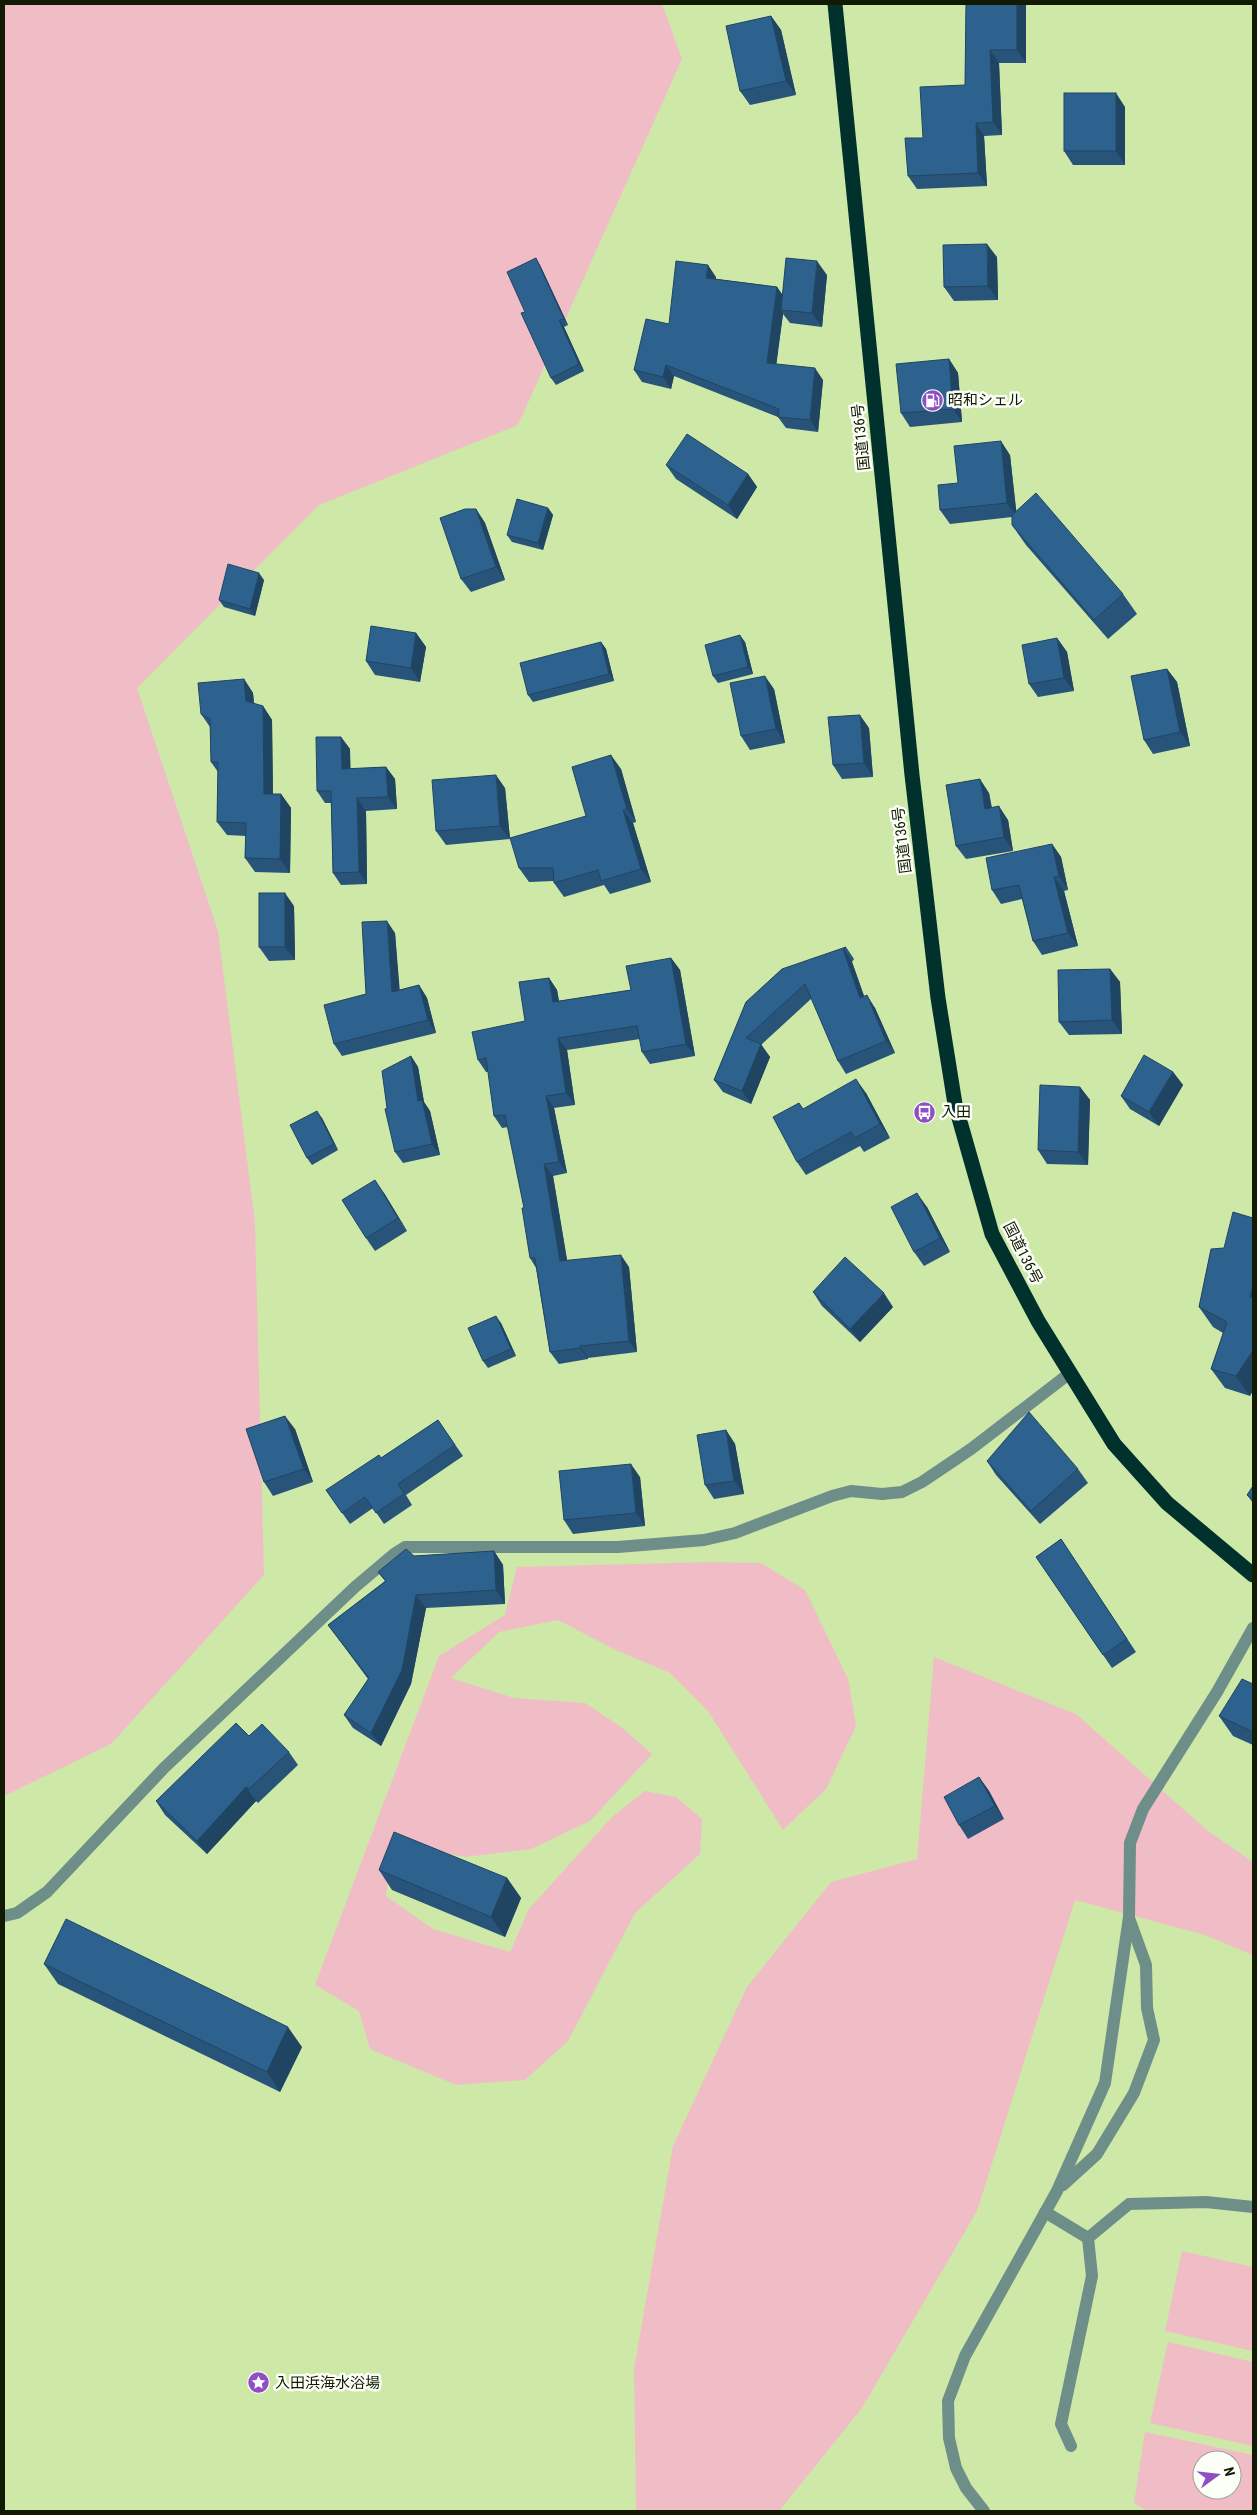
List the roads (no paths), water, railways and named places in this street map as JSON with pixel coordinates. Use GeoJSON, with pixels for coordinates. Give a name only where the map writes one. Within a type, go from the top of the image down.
{"type":"FeatureCollection","features":[{"type":"Feature","properties":{"kind":"highway","name":"国道136号"},"geometry":{"type":"LineString","coordinates":[[835,4],[912,775],[938,998],[955,1104],[992,1234],[1038,1321],[1114,1444],[1167,1503],[1253,1575]]}},
{"type":"Feature","properties":{"kind":"street"},"geometry":{"type":"LineString","coordinates":[[4,1916],[17,1913],[47,1892],[164,1768],[355,1588],[394,1554],[405,1547],[618,1547],[695,1541],[736,1533],[832,1496],[851,1491],[882,1494],[902,1492],[922,1482],[971,1449],[1070,1373]]}},
{"type":"Feature","properties":{"kind":"street"},"geometry":{"type":"LineString","coordinates":[[984,2511],[966,2488],[956,2468],[949,2438],[948,2402],[965,2356],[1058,2190],[1105,2083],[1129,1917],[1130,1843],[1142,1809],[1217,1692],[1253,1628]]}},
{"type":"Feature","properties":{"kind":"street"},"geometry":{"type":"LineString","coordinates":[[1058,2190],[1097,2154],[1134,2093],[1154,2040],[1148,2008],[1146,1965],[1129,1917]]}},
{"type":"Feature","properties":{"kind":"street"},"geometry":{"type":"LineString","coordinates":[[1088,2238],[1130,2204],[1206,2202],[1253,2207]]}},
{"type":"Feature","properties":{"kind":"street"},"geometry":{"type":"LineString","coordinates":[[1045,2212],[1088,2238]]}},
{"type":"Feature","properties":{"kind":"street"},"geometry":{"type":"LineString","coordinates":[[1071,2446],[1061,2424],[1092,2276],[1088,2238]]}},
{"type":"Feature","properties":{"kind":"place","name":"昭和シェル"},"geometry":{"type":"Point","coordinates":[932,400]}},
{"type":"Feature","properties":{"kind":"place","name":"入田"},"geometry":{"type":"Point","coordinates":[925,1112]}},
{"type":"Feature","properties":{"kind":"place","name":"入田浜海水浴場"},"geometry":{"type":"Point","coordinates":[259,2383]}}]}
